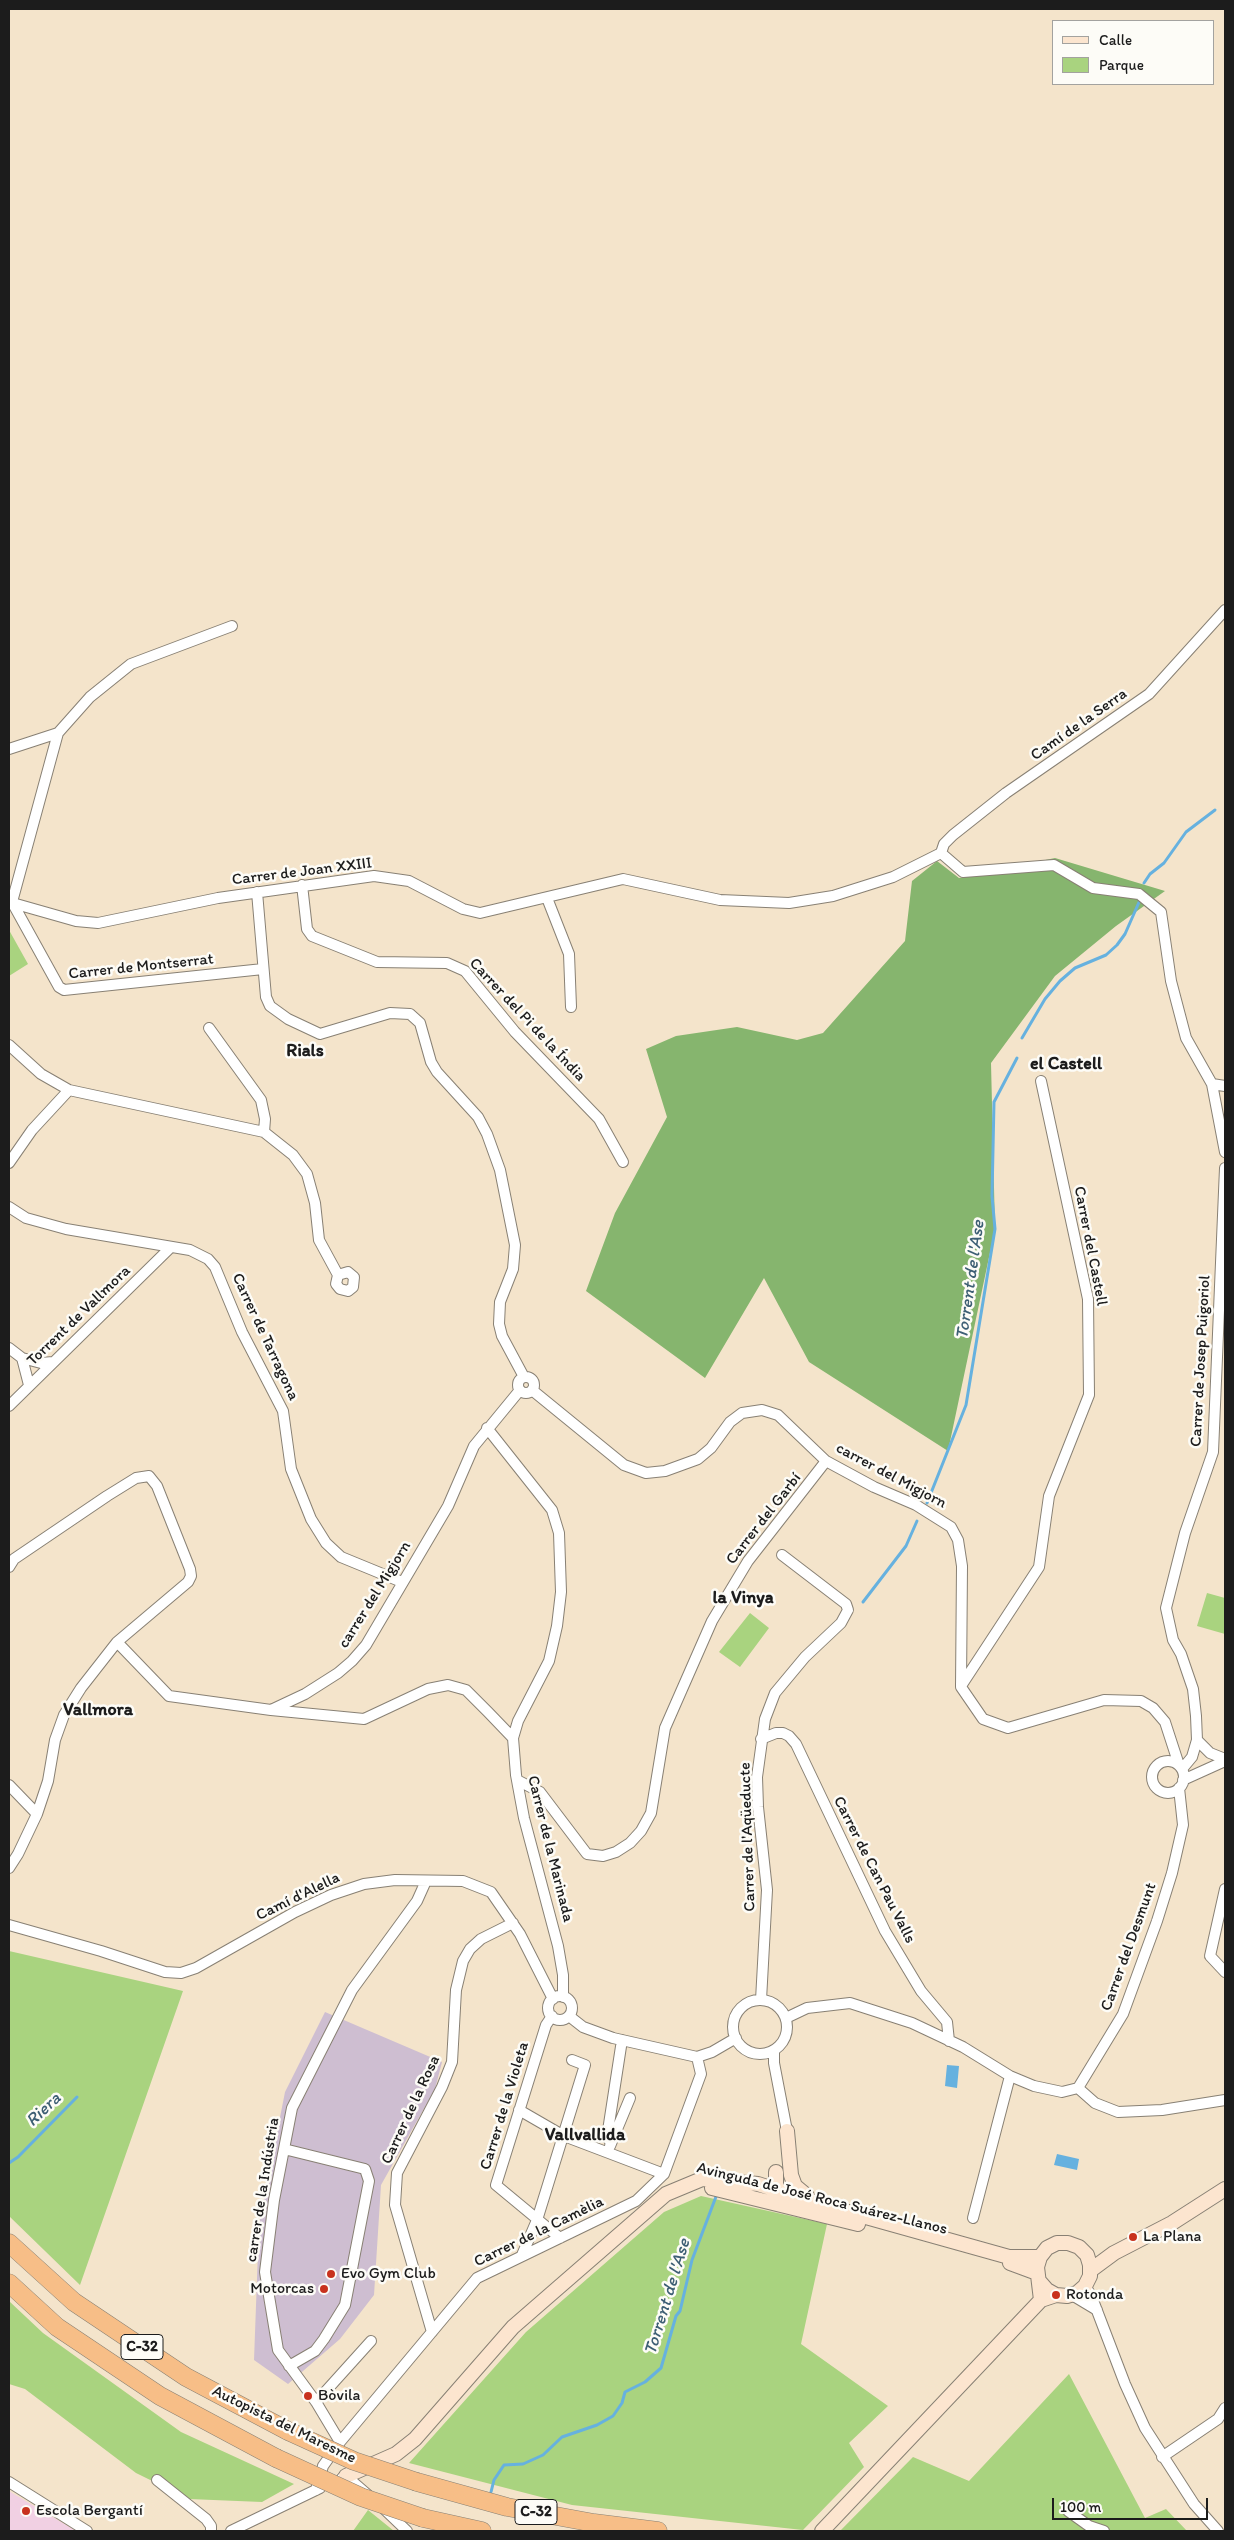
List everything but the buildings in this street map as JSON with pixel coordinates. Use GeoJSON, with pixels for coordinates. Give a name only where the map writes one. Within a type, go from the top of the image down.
{"type":"FeatureCollection","features":[{"type":"Feature","properties":{"kind":"highway","name":"Autopista del Maresme"},"geometry":{"type":"LineString","coordinates":[[9,2243],[74,2302],[186,2377],[288,2432],[354,2461],[417,2482],[507,2507],[594,2523],[658,2531]]}},
{"type":"Feature","properties":{"kind":"highway","name":"Autopista del Maresme"},"geometry":{"type":"LineString","coordinates":[[9,2284],[56,2326],[160,2396],[276,2458],[361,2497],[423,2518],[482,2531]]}},
{"type":"Feature","properties":{"kind":"street","name":"Camí de la Serra"},"geometry":{"type":"LineString","coordinates":[[941,853],[944,844],[953,834],[1006,793],[1149,694],[1225,610]]}},
{"type":"Feature","properties":{"kind":"street"},"geometry":{"type":"LineString","coordinates":[[10,902],[58,733],[90,697],[131,664],[232,626]]}},
{"type":"Feature","properties":{"kind":"street"},"geometry":{"type":"LineString","coordinates":[[9,749],[58,733]]}},
{"type":"Feature","properties":{"kind":"street","name":"Carrer de Joan XXIII"},"geometry":{"type":"LineString","coordinates":[[10,902],[76,921],[98,923],[257,892],[374,876],[394,878],[423,887],[463,909],[480,913],[623,879],[720,900],[789,902],[833,896],[893,877],[941,853]]}},
{"type":"Feature","properties":{"kind":"street"},"geometry":{"type":"LineString","coordinates":[[941,853],[963,872],[1054,865],[1093,888],[1139,894],[1161,912],[1171,981],[1186,1038],[1212,1084],[1225,1152]]}},
{"type":"Feature","properties":{"kind":"street","name":"Carrer del Pi de la Índia"},"geometry":{"type":"LineString","coordinates":[[302,885],[307,929],[312,936],[377,962],[447,963],[465,971],[514,1032],[599,1118],[623,1162]]}},
{"type":"Feature","properties":{"kind":"street"},"geometry":{"type":"LineString","coordinates":[[257,892],[266,997],[270,1006],[288,1019],[315,1033],[324,1033],[390,1013],[402,1012],[416,1018],[431,1062],[437,1072],[478,1117],[487,1134],[500,1170],[509,1208],[515,1258],[500,1302],[499,1324],[502,1336],[524,1376],[532,1379],[534,1385],[532,1390],[526,1393],[520,1390],[518,1383],[524,1376]]}},
{"type":"Feature","properties":{"kind":"street"},"geometry":{"type":"LineString","coordinates":[[547,898],[569,954],[571,1007]]}},
{"type":"Feature","properties":{"kind":"street","name":"Carrer de Montserrat"},"geometry":{"type":"LineString","coordinates":[[10,902],[59,987],[64,990],[263,970]]}},
{"type":"Feature","properties":{"kind":"street"},"geometry":{"type":"LineString","coordinates":[[209,1028],[261,1100],[264,1132]]}},
{"type":"Feature","properties":{"kind":"street"},"geometry":{"type":"LineString","coordinates":[[9,1046],[35,1070],[69,1090],[264,1132],[293,1155],[308,1174],[315,1203],[319,1240],[338,1275]]}},
{"type":"Feature","properties":{"kind":"street","name":"Carrer del Castell"},"geometry":{"type":"LineString","coordinates":[[961,1687],[1039,1566],[1049,1496],[1089,1395],[1088,1298],[1041,1081]]}},
{"type":"Feature","properties":{"kind":"street"},"geometry":{"type":"LineString","coordinates":[[1212,1084],[1225,1086]]}},
{"type":"Feature","properties":{"kind":"street"},"geometry":{"type":"LineString","coordinates":[[9,1163],[32,1130],[69,1090]]}},
{"type":"Feature","properties":{"kind":"street","name":"Carrer de Josep Puigoriol"},"geometry":{"type":"LineString","coordinates":[[1181,1776],[1194,1753],[1197,1740],[1193,1689],[1181,1654],[1173,1640],[1166,1608],[1184,1533],[1213,1452],[1225,1168]]}},
{"type":"Feature","properties":{"kind":"street","name":"Carrer de Tarragona"},"geometry":{"type":"LineString","coordinates":[[9,1207],[26,1218],[66,1229],[171,1247],[200,1254],[215,1267],[242,1332],[283,1411],[294,1480],[304,1507],[332,1550],[350,1563],[402,1582]]}},
{"type":"Feature","properties":{"kind":"street","name":"Torrent de Vallmora"},"geometry":{"type":"LineString","coordinates":[[9,1406],[171,1247]]}},
{"type":"Feature","properties":{"kind":"street"},"geometry":{"type":"LineString","coordinates":[[9,1348],[22,1358],[41,1363],[53,1362]]}},
{"type":"Feature","properties":{"kind":"street"},"geometry":{"type":"LineString","coordinates":[[22,1358],[29,1386]]}},
{"type":"Feature","properties":{"kind":"street","name":"carrer del Migjorn"},"geometry":{"type":"LineString","coordinates":[[271,1710],[305,1694],[352,1661],[366,1644],[448,1506],[474,1446],[520,1390]]}},
{"type":"Feature","properties":{"kind":"street","name":"carrer del Migjorn"},"geometry":{"type":"LineString","coordinates":[[532,1390],[624,1464],[646,1473],[665,1471],[698,1459],[711,1448],[730,1422],[742,1413],[751,1410],[762,1410],[778,1415],[826,1461],[874,1487],[916,1505],[951,1527],[958,1540],[962,1566],[961,1687]]}},
{"type":"Feature","properties":{"kind":"street"},"geometry":{"type":"LineString","coordinates":[[117,1642],[169,1696],[271,1710],[364,1719],[428,1689],[448,1685],[466,1690],[513,1738],[518,1721],[549,1661],[557,1626],[561,1592],[560,1533],[552,1510],[487,1428]]}},
{"type":"Feature","properties":{"kind":"street","name":"Carrer del Garbí"},"geometry":{"type":"LineString","coordinates":[[517,1780],[540,1792],[587,1854],[594,1857],[603,1856],[616,1852],[630,1843],[641,1831],[651,1813],[665,1728],[712,1621],[748,1561],[826,1461]]}},
{"type":"Feature","properties":{"kind":"street"},"geometry":{"type":"LineString","coordinates":[[9,1567],[14,1559],[107,1496],[136,1478],[149,1476],[157,1486],[191,1576],[188,1582],[117,1642],[81,1688],[64,1715],[55,1740],[48,1781],[37,1814],[18,1854],[9,1868]]}},
{"type":"Feature","properties":{"kind":"street","name":"Carrer de l'Aqüeducte"},"geometry":{"type":"LineString","coordinates":[[761,2000],[767,1890],[758,1807],[757,1777],[760,1739],[764,1719],[775,1693],[805,1657],[841,1623],[848,1610],[846,1604],[782,1555]]}},
{"type":"Feature","properties":{"kind":"street"},"geometry":{"type":"LineString","coordinates":[[961,1687],[983,1719],[1008,1728],[1088,1703],[1124,1699],[1142,1701],[1153,1708],[1165,1722],[1175,1749],[1181,1776],[1181,1807]]}},
{"type":"Feature","properties":{"kind":"street","name":"Carrer de Can Pau Valls"},"geometry":{"type":"LineString","coordinates":[[760,1739],[776,1733],[789,1736],[796,1744],[885,1931],[921,1991],[947,2022],[949,2040]]}},
{"type":"Feature","properties":{"kind":"street"},"geometry":{"type":"LineString","coordinates":[[1169,1734],[1168,1749],[1162,1761],[1153,1769],[1152,1780],[1157,1789],[1167,1793],[1181,1807]]}},
{"type":"Feature","properties":{"kind":"street","name":"Carrer de la Marinada"},"geometry":{"type":"LineString","coordinates":[[513,1738],[517,1780],[524,1818],[558,1946],[563,1975],[558,1998]]}},
{"type":"Feature","properties":{"kind":"street"},"geometry":{"type":"LineString","coordinates":[[1197,1740],[1210,1753],[1225,1760]]}},
{"type":"Feature","properties":{"kind":"street"},"geometry":{"type":"LineString","coordinates":[[1175,1749],[1194,1753]]}},
{"type":"Feature","properties":{"kind":"street"},"geometry":{"type":"LineString","coordinates":[[1167,1793],[1181,1776],[1225,1760]]}},
{"type":"Feature","properties":{"kind":"street"},"geometry":{"type":"LineString","coordinates":[[1162,1761],[1171,1761],[1181,1776]]}},
{"type":"Feature","properties":{"kind":"street"},"geometry":{"type":"LineString","coordinates":[[9,1785],[37,1814]]}},
{"type":"Feature","properties":{"kind":"street","name":"Carrer del Desmunt"},"geometry":{"type":"LineString","coordinates":[[1078,2088],[1123,2014],[1157,1922],[1172,1873],[1183,1824],[1181,1807]]}},
{"type":"Feature","properties":{"kind":"street","name":"Camí d'Alella"},"geometry":{"type":"LineString","coordinates":[[9,1925],[93,1948],[150,1968],[165,1972],[181,1972],[196,1968],[295,1912],[331,1895],[364,1884],[395,1880],[463,1881],[491,1892],[513,1923],[558,1998]]}},
{"type":"Feature","properties":{"kind":"street","name":"carrer de la Indústria"},"geometry":{"type":"LineString","coordinates":[[340,2442],[316,2402],[278,2350],[266,2272],[274,2200],[292,2108],[352,1990],[417,1902],[426,1881]]}},
{"type":"Feature","properties":{"kind":"street"},"geometry":{"type":"LineString","coordinates":[[1225,1889],[1210,1956],[1225,1972]]}},
{"type":"Feature","properties":{"kind":"street","name":"Carrer de la Rosa"},"geometry":{"type":"LineString","coordinates":[[432,2332],[395,2205],[397,2173],[442,2087],[452,2062],[456,1990],[463,1962],[470,1949],[481,1939],[513,1923]]}},
{"type":"Feature","properties":{"kind":"street"},"geometry":{"type":"LineString","coordinates":[[558,1998],[571,2004],[569,2016],[560,2020],[552,2016],[549,2005],[558,1998]]}},
{"type":"Feature","properties":{"kind":"street"},"geometry":{"type":"LineString","coordinates":[[761,2000],[776,2005],[786,2018],[786,2036],[774,2050],[767,2053],[752,2053],[744,2049],[736,2038],[733,2027],[739,2011],[745,2005],[761,2000]]}},
{"type":"Feature","properties":{"kind":"street"},"geometry":{"type":"LineString","coordinates":[[786,2018],[807,2008],[850,2004],[912,2023],[949,2040],[1010,2076],[1034,2086],[1062,2092],[1078,2088],[1095,2103],[1118,2112],[1162,2110],[1225,2100]]}},
{"type":"Feature","properties":{"kind":"street","name":"Carrer de la Violeta"},"geometry":{"type":"LineString","coordinates":[[552,2016],[546,2025],[518,2110],[496,2186],[560,2238]]}},
{"type":"Feature","properties":{"kind":"street"},"geometry":{"type":"LineString","coordinates":[[569,2016],[583,2027],[622,2040],[697,2057],[712,2052],[736,2038]]}},
{"type":"Feature","properties":{"kind":"street"},"geometry":{"type":"LineString","coordinates":[[609,2148],[607,2136],[622,2040]]}},
{"type":"Feature","properties":{"kind":"street"},"geometry":{"type":"LineString","coordinates":[[774,2050],[774,2063],[787,2131],[791,2175],[795,2186],[801,2193],[823,2205]]}},
{"type":"Feature","properties":{"kind":"street"},"geometry":{"type":"LineString","coordinates":[[518,2110],[564,2136],[609,2148],[664,2174],[701,2074],[697,2057]]}},
{"type":"Feature","properties":{"kind":"street"},"geometry":{"type":"LineString","coordinates":[[522,2255],[537,2220],[586,2065],[572,2060]]}},
{"type":"Feature","properties":{"kind":"street"},"geometry":{"type":"LineString","coordinates":[[973,2218],[1010,2076]]}},
{"type":"Feature","properties":{"kind":"street"},"geometry":{"type":"LineString","coordinates":[[609,2148],[630,2098]]}},
{"type":"Feature","properties":{"kind":"street"},"geometry":{"type":"LineString","coordinates":[[612,2103],[625,2111]]}},
{"type":"Feature","properties":{"kind":"street"},"geometry":{"type":"LineString","coordinates":[[758,2184],[776,2172],[783,2160],[787,2131]]}},
{"type":"Feature","properties":{"kind":"street"},"geometry":{"type":"LineString","coordinates":[[284,2150],[365,2169],[368,2181],[345,2305],[324,2340],[315,2351],[286,2363]]}},
{"type":"Feature","properties":{"kind":"street"},"geometry":{"type":"LineString","coordinates":[[776,2172],[781,2192],[788,2201],[843,2216],[850,2222]]}},
{"type":"Feature","properties":{"kind":"street","name":"Carrer de la Camèlia"},"geometry":{"type":"LineString","coordinates":[[316,2490],[323,2466],[340,2442],[476,2278],[636,2201],[664,2174]]}},
{"type":"Feature","properties":{"kind":"street"},"geometry":{"type":"LineString","coordinates":[[720,2188],[749,2190],[773,2196],[788,2187],[791,2175]]}},
{"type":"Feature","properties":{"kind":"street","name":"Avinguda de José Roca Suárez-Llanos"},"geometry":{"type":"LineString","coordinates":[[685,2186],[702,2179],[758,2184],[823,2205],[1009,2257],[1040,2257]]}},
{"type":"Feature","properties":{"kind":"street"},"geometry":{"type":"LineString","coordinates":[[231,2531],[396,2454],[415,2439],[513,2327],[666,2194],[685,2186]]}},
{"type":"Feature","properties":{"kind":"street","name":"Avinguda de José Roca Suárez-Llanos"},"geometry":{"type":"LineString","coordinates":[[685,2186],[720,2188],[1018,2265],[1039,2277]]}},
{"type":"Feature","properties":{"kind":"street"},"geometry":{"type":"LineString","coordinates":[[1072,2295],[1084,2286],[1091,2270],[1114,2252],[1172,2223],[1225,2189]]}},
{"type":"Feature","properties":{"kind":"street"},"geometry":{"type":"LineString","coordinates":[[1042,2300],[1039,2277],[1040,2257],[1047,2248],[1062,2242],[1079,2247],[1087,2255],[1091,2270]]}},
{"type":"Feature","properties":{"kind":"street"},"geometry":{"type":"LineString","coordinates":[[1087,2255],[1114,2252]]}},
{"type":"Feature","properties":{"kind":"street"},"geometry":{"type":"LineString","coordinates":[[1039,2277],[1047,2290],[1056,2295]]}},
{"type":"Feature","properties":{"kind":"street"},"geometry":{"type":"LineString","coordinates":[[1084,2286],[1091,2295],[1124,2384],[1145,2428],[1194,2504],[1218,2531]]}},
{"type":"Feature","properties":{"kind":"street"},"geometry":{"type":"LineString","coordinates":[[822,2531],[1042,2300],[1056,2295],[1072,2295],[1097,2310]]}},
{"type":"Feature","properties":{"kind":"street"},"geometry":{"type":"LineString","coordinates":[[316,2402],[371,2342]]}},
{"type":"Feature","properties":{"kind":"street"},"geometry":{"type":"LineString","coordinates":[[1162,2456],[1218,2419],[1225,2408]]}},
{"type":"Feature","properties":{"kind":"street"},"geometry":{"type":"LineString","coordinates":[[346,2476],[407,2531]]}},
{"type":"Feature","properties":{"kind":"street"},"geometry":{"type":"LineString","coordinates":[[157,2480],[206,2519],[211,2526],[211,2531]]}},
{"type":"Feature","properties":{"kind":"street"},"geometry":{"type":"LineString","coordinates":[[9,2482],[87,2531]]}},
{"type":"Feature","properties":{"kind":"street"},"geometry":{"type":"LineString","coordinates":[[1068,2511],[1089,2526],[1104,2531]]}},
{"type":"Feature","properties":{"kind":"shaded area"},"geometry":{"type":"Polygon","coordinates":[[[325,2012],[442,2062],[435,2089],[381,2185],[374,2295],[340,2339],[288,2384],[254,2360],[259,2224],[285,2092],[325,2012]]]}},
{"type":"Feature","properties":{"kind":"shaded area","name":"Escola Bergantí"},"geometry":{"type":"Polygon","coordinates":[[[9,2491],[76,2531],[9,2531],[9,2491]]]}},
{"type":"Feature","properties":{"kind":"green space"},"geometry":{"type":"Polygon","coordinates":[[[1055,858],[1165,891],[1116,926],[1055,976],[991,1063],[995,1229],[948,1451],[809,1362],[764,1278],[705,1378],[586,1291],[615,1213],[667,1117],[646,1049],[676,1036],[737,1027],[797,1040],[823,1033],[905,941],[912,881],[937,861],[959,878],[1055,858]]]}},
{"type":"Feature","properties":{"kind":"green space"},"geometry":{"type":"Polygon","coordinates":[[[9,930],[28,964],[9,976],[9,930]]]}},
{"type":"Feature","properties":{"kind":"green space"},"geometry":{"type":"Polygon","coordinates":[[[1207,1593],[1225,1598],[1225,1634],[1197,1626],[1207,1593]]]}},
{"type":"Feature","properties":{"kind":"green space"},"geometry":{"type":"Polygon","coordinates":[[[750,1613],[769,1628],[740,1667],[719,1652],[750,1613]]]}},
{"type":"Feature","properties":{"kind":"green space"},"geometry":{"type":"Polygon","coordinates":[[[9,1951],[183,1991],[80,2285],[9,2216],[9,1951]]]}},
{"type":"Feature","properties":{"kind":"green space"},"geometry":{"type":"Polygon","coordinates":[[[701,2196],[827,2224],[801,2344],[888,2406],[849,2443],[864,2467],[803,2530],[572,2505],[409,2463],[526,2332],[664,2212],[701,2196]]]}},
{"type":"Feature","properties":{"kind":"green space"},"geometry":{"type":"Polygon","coordinates":[[[9,2301],[43,2333],[181,2432],[294,2484],[262,2502],[189,2499],[136,2473],[25,2389],[9,2384],[9,2301]]]}},
{"type":"Feature","properties":{"kind":"green space"},"geometry":{"type":"Polygon","coordinates":[[[1069,2374],[1145,2518],[1166,2509],[1187,2531],[840,2531],[913,2457],[969,2481],[1069,2374]]]}},
{"type":"Feature","properties":{"kind":"green space"},"geometry":{"type":"Polygon","coordinates":[[[368,2510],[394,2531],[353,2531],[368,2510]]]}},
{"type":"Feature","properties":{"kind":"water"},"geometry":{"type":"Polygon","coordinates":[[[947,2065],[959,2066],[957,2088],[945,2086],[947,2065]]]}},
{"type":"Feature","properties":{"kind":"water"},"geometry":{"type":"Polygon","coordinates":[[[1057,2154],[1079,2159],[1077,2170],[1054,2165],[1057,2154]]]}},
{"type":"Feature","properties":{"kind":"waterway","name":"Torrent de l'Ase"},"geometry":{"type":"LineString","coordinates":[[1144,883],[1150,874],[1164,863],[1186,832],[1215,810]]}},
{"type":"Feature","properties":{"kind":"waterway","name":"Torrent de l'Ase"},"geometry":{"type":"LineString","coordinates":[[1022,1038],[1045,999],[1060,981],[1075,968],[1106,955],[1117,945],[1125,934],[1140,900]]}},
{"type":"Feature","properties":{"kind":"waterway","name":"Torrent de l'Ase"},"geometry":{"type":"LineString","coordinates":[[927,1503],[966,1405],[995,1229],[992,1196],[994,1102],[1017,1058]]}},
{"type":"Feature","properties":{"kind":"waterway","name":"Torrent de l'Ase"},"geometry":{"type":"LineString","coordinates":[[863,1602],[906,1546],[917,1521]]}},
{"type":"Feature","properties":{"kind":"waterway","name":"Riera"},"geometry":{"type":"LineString","coordinates":[[9,2163],[18,2157],[77,2097]]}},
{"type":"Feature","properties":{"kind":"waterway","name":"Torrent de l'Ase"},"geometry":{"type":"LineString","coordinates":[[491,2492],[494,2480],[504,2465],[523,2464],[543,2455],[562,2437],[597,2425],[613,2416],[622,2403],[625,2392],[645,2382],[661,2368],[676,2316],[680,2311],[692,2260],[717,2194]]}},
{"type":"Feature","properties":{"kind":"place","name":"La Plana"},"geometry":{"type":"Point","coordinates":[1133,2237]}},
{"type":"Feature","properties":{"kind":"place","name":"Evo Gym Club"},"geometry":{"type":"Point","coordinates":[331,2274]}},
{"type":"Feature","properties":{"kind":"place","name":"Motorcas"},"geometry":{"type":"Point","coordinates":[324,2289]}},
{"type":"Feature","properties":{"kind":"place","name":"Rotonda"},"geometry":{"type":"Point","coordinates":[1056,2295]}},
{"type":"Feature","properties":{"kind":"place","name":"Bòvila"},"geometry":{"type":"Point","coordinates":[308,2396]}},
{"type":"Feature","properties":{"kind":"place","name":"Escola Bergantí"},"geometry":{"type":"Point","coordinates":[26,2511]}},
{"type":"Feature","properties":{"kind":"district","name":"Rials"},"geometry":{"type":"Point","coordinates":[305,1051]}},
{"type":"Feature","properties":{"kind":"district","name":"el Castell"},"geometry":{"type":"Point","coordinates":[1066,1064]}},
{"type":"Feature","properties":{"kind":"district","name":"la Vinya"},"geometry":{"type":"Point","coordinates":[743,1598]}},
{"type":"Feature","properties":{"kind":"district","name":"Vallmora"},"geometry":{"type":"Point","coordinates":[98,1710]}},
{"type":"Feature","properties":{"kind":"district","name":"Vallvallida"},"geometry":{"type":"Point","coordinates":[585,2135]}}]}
